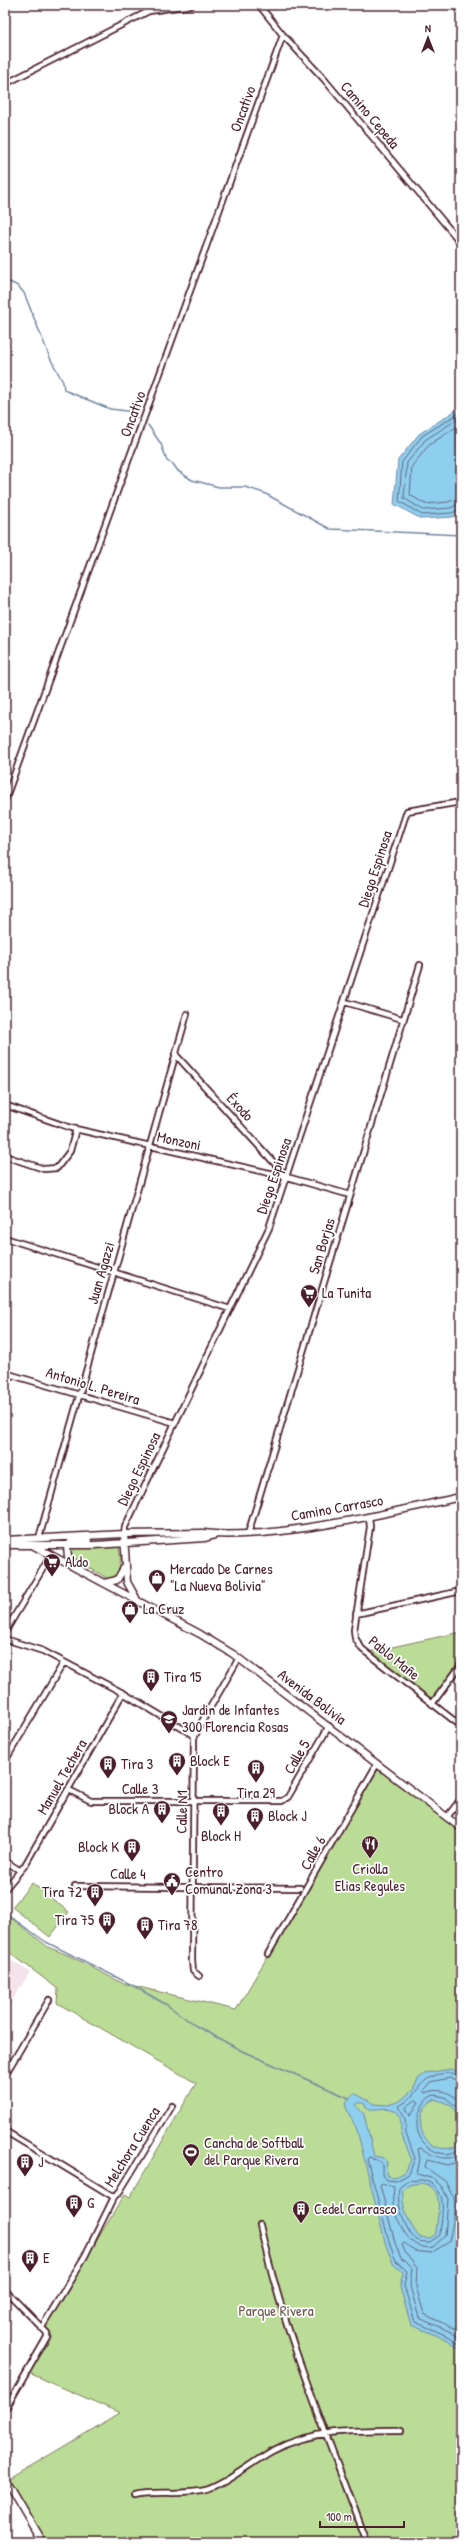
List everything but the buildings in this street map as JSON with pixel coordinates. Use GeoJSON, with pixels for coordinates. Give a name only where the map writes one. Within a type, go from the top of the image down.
{"type":"FeatureCollection","features":[{"type":"Feature","properties":{"kind":"street"},"geometry":{"type":"LineString","coordinates":[[5,84],[149,11],[192,5]]}},
{"type":"Feature","properties":{"kind":"street","name":"Camino Cepeda"},"geometry":{"type":"LineString","coordinates":[[259,5],[283,35],[324,79],[461,242]]}},
{"type":"Feature","properties":{"kind":"street","name":"Oncativo"},"geometry":{"type":"LineString","coordinates":[[5,800],[283,35]]}},
{"type":"Feature","properties":{"kind":"street","name":"Diego Espinosa"},"geometry":{"type":"LineString","coordinates":[[124,1534],[125,1527],[269,1228],[407,811],[461,802]]}},
{"type":"Feature","properties":{"kind":"street","name":"San Borjas"},"geometry":{"type":"LineString","coordinates":[[248,1534],[402,1019],[420,965]]}},
{"type":"Feature","properties":{"kind":"street"},"geometry":{"type":"LineString","coordinates":[[345,1002],[402,1019]]}},
{"type":"Feature","properties":{"kind":"street","name":"Juan Agazzi"},"geometry":{"type":"LineString","coordinates":[[39,1538],[148,1146],[187,1014]]}},
{"type":"Feature","properties":{"kind":"street","name":"Éxodo"},"geometry":{"type":"LineString","coordinates":[[175,1054],[287,1177]]}},
{"type":"Feature","properties":{"kind":"street","name":"Monzoni"},"geometry":{"type":"LineString","coordinates":[[5,1105],[76,1129],[287,1177],[350,1195]]}},
{"type":"Feature","properties":{"kind":"street"},"geometry":{"type":"LineString","coordinates":[[5,1156],[44,1169],[56,1168],[70,1151],[76,1129]]}},
{"type":"Feature","properties":{"kind":"street"},"geometry":{"type":"LineString","coordinates":[[5,1238],[230,1309]]}},
{"type":"Feature","properties":{"kind":"street","name":"Antonio L. Pereira"},"geometry":{"type":"LineString","coordinates":[[5,1373],[175,1424]]}},
{"type":"Feature","properties":{"kind":"street","name":"Camino Carrasco"},"geometry":{"type":"LineString","coordinates":[[5,1540],[124,1534],[248,1534],[296,1530],[369,1517],[461,1497]]}},
{"type":"Feature","properties":{"kind":"street","name":"Pablo Mañe"},"geometry":{"type":"LineString","coordinates":[[369,1517],[370,1527],[356,1614],[355,1638],[362,1649],[461,1726]]}},
{"type":"Feature","properties":{"kind":"street"},"geometry":{"type":"LineString","coordinates":[[124,1534],[125,1566],[128,1586],[138,1601]]}},
{"type":"Feature","properties":{"kind":"street","name":"Camino Carrasco"},"geometry":{"type":"LineString","coordinates":[[5,1545],[67,1546],[205,1538],[216,1535]]}},
{"type":"Feature","properties":{"kind":"street","name":"Camino Carrasco"},"geometry":{"type":"LineString","coordinates":[[67,1546],[71,1542],[92,1540],[96,1536]]}},
{"type":"Feature","properties":{"kind":"street","name":"Avenida Bolivia"},"geometry":{"type":"LineString","coordinates":[[34,1546],[207,1638],[239,1658],[461,1828]]}},
{"type":"Feature","properties":{"kind":"street","name":"Avenida Bolivia"},"geometry":{"type":"LineString","coordinates":[[67,1546],[68,1557],[80,1566],[84,1573]]}},
{"type":"Feature","properties":{"kind":"street"},"geometry":{"type":"LineString","coordinates":[[5,1632],[51,1555]]}},
{"type":"Feature","properties":{"kind":"street"},"geometry":{"type":"LineString","coordinates":[[104,1583],[117,1580],[125,1566]]}},
{"type":"Feature","properties":{"kind":"street"},"geometry":{"type":"LineString","coordinates":[[356,1614],[461,1591]]}},
{"type":"Feature","properties":{"kind":"street"},"geometry":{"type":"LineString","coordinates":[[5,1639],[43,1651],[123,1693],[195,1736]]}},
{"type":"Feature","properties":{"kind":"street","name":"Calle N1"},"geometry":{"type":"LineString","coordinates":[[199,1976],[193,1971],[192,1960],[195,1736],[239,1658]]}},
{"type":"Feature","properties":{"kind":"street"},"geometry":{"type":"LineString","coordinates":[[5,1761],[64,1662]]}},
{"type":"Feature","properties":{"kind":"street"},"geometry":{"type":"LineString","coordinates":[[432,1704],[461,1666]]}},
{"type":"Feature","properties":{"kind":"street","name":"Manuel Techera"},"geometry":{"type":"LineString","coordinates":[[5,1890],[19,1870],[25,1865],[123,1693]]}},
{"type":"Feature","properties":{"kind":"street","name":"Calle 5"},"geometry":{"type":"LineString","coordinates":[[286,1799],[329,1726]]}},
{"type":"Feature","properties":{"kind":"street","name":"Calle 6"},"geometry":{"type":"LineString","coordinates":[[268,1954],[377,1764]]}},
{"type":"Feature","properties":{"kind":"street","name":"Calle 3"},"geometry":{"type":"LineString","coordinates":[[69,1790],[91,1801],[278,1802],[286,1799]]}},
{"type":"Feature","properties":{"kind":"street"},"geometry":{"type":"LineString","coordinates":[[447,1817],[461,1799]]}},
{"type":"Feature","properties":{"kind":"street"},"geometry":{"type":"LineString","coordinates":[[5,1861],[19,1870]]}},
{"type":"Feature","properties":{"kind":"street","name":"Calle 4"},"geometry":{"type":"LineString","coordinates":[[75,1886],[300,1888]]}},
{"type":"Feature","properties":{"kind":"street"},"geometry":{"type":"LineString","coordinates":[[5,2075],[49,2000]]}},
{"type":"Feature","properties":{"kind":"street","name":"Melchora Cuenca"},"geometry":{"type":"LineString","coordinates":[[42,2327],[84,2256],[114,2197],[120,2192],[172,2106]]}},
{"type":"Feature","properties":{"kind":"street"},"geometry":{"type":"LineString","coordinates":[[5,2131],[114,2197]]}},
{"type":"Feature","properties":{"kind":"street"},"geometry":{"type":"LineString","coordinates":[[260,2225],[272,2278],[286,2328],[367,2542]]}},
{"type":"Feature","properties":{"kind":"street"},"geometry":{"type":"LineString","coordinates":[[5,2290],[47,2333],[46,2339],[5,2410]]}},
{"type":"Feature","properties":{"kind":"street"},"geometry":{"type":"LineString","coordinates":[[134,2496],[152,2492],[185,2493],[207,2490],[273,2450],[326,2432],[402,2430]]}},
{"type":"Feature","properties":{"kind":"street"},"geometry":{"type":"LineString","coordinates":[[5,2480],[42,2542]]}},
{"type":"Feature","properties":{"kind":"shaded area"},"geometry":{"type":"Polygon","coordinates":[[[5,1957],[30,1972],[8,2007],[5,2006],[5,1957]]]}},
{"type":"Feature","properties":{"kind":"green space"},"geometry":{"type":"Polygon","coordinates":[[[118,1546],[120,1565],[118,1576],[110,1580],[73,1558],[70,1554],[72,1548],[118,1546]]]}},
{"type":"Feature","properties":{"kind":"green space"},"geometry":{"type":"Polygon","coordinates":[[[461,1632],[461,1661],[433,1698],[427,1698],[369,1652],[461,1632]]]}},
{"type":"Feature","properties":{"kind":"green space","name":"Parque Rivera"},"geometry":{"type":"Polygon","coordinates":[[[378,1769],[461,1831],[461,2542],[46,2542],[9,2479],[120,2413],[29,2373],[52,2335],[45,2326],[125,2194],[130,2197],[196,2083],[57,2003],[58,1989],[5,1949],[5,1913],[48,1947],[70,1956],[122,1983],[236,2010],[378,1769]]]}},
{"type":"Feature","properties":{"kind":"green space"},"geometry":{"type":"Polygon","coordinates":[[[32,1883],[69,1912],[50,1937],[12,1907],[32,1883]]]}},
{"type":"Feature","properties":{"kind":"water"},"geometry":{"type":"Polygon","coordinates":[[[461,407],[461,473],[459,473],[461,476],[461,511],[453,517],[421,519],[394,504],[398,460],[419,434],[461,407]]]}},
{"type":"Feature","properties":{"kind":"water"},"geometry":{"type":"Polygon","coordinates":[[[451,2069],[461,2073],[461,2121],[451,2105],[435,2099],[427,2105],[422,2114],[420,2123],[422,2132],[427,2140],[434,2146],[443,2148],[455,2147],[461,2138],[461,2351],[448,2340],[411,2325],[400,2287],[403,2272],[393,2263],[386,2246],[357,2130],[345,2103],[354,2093],[375,2104],[388,2105],[400,2101],[413,2090],[418,2079],[426,2073],[451,2069]],[[358,2103],[356,2106],[364,2114],[374,2156],[384,2158],[387,2162],[386,2168],[388,2176],[395,2177],[406,2171],[411,2159],[402,2135],[398,2113],[391,2109],[385,2108],[366,2108],[364,2103],[358,2103]],[[419,2183],[409,2185],[403,2190],[403,2202],[409,2221],[419,2237],[430,2238],[436,2234],[438,2211],[437,2196],[434,2189],[428,2185],[419,2183]]]}},
{"type":"Feature","properties":{"kind":"waterway"},"geometry":{"type":"LineString","coordinates":[[5,280],[18,286],[24,293],[50,358],[63,382],[64,390],[110,409],[127,411],[139,419]]}},
{"type":"Feature","properties":{"kind":"waterway"},"geometry":{"type":"LineString","coordinates":[[148,425],[161,444],[167,461],[173,464],[178,471],[192,480],[219,487],[245,487],[264,493],[330,529],[461,535]]}},
{"type":"Feature","properties":{"kind":"waterway"},"geometry":{"type":"LineString","coordinates":[[5,1913],[46,1942],[132,1985],[167,2005],[196,2026],[242,2051],[349,2098]]}},
{"type":"Feature","properties":{"kind":"place","name":"La Tunita"},"geometry":{"type":"Point","coordinates":[309,1308]}},
{"type":"Feature","properties":{"kind":"place","name":"Aldo"},"geometry":{"type":"Point","coordinates":[52,1577]}},
{"type":"Feature","properties":{"kind":"place","name":"Mercado De Carnes \"La Nueva Bolivia\""},"geometry":{"type":"Point","coordinates":[157,1593]}},
{"type":"Feature","properties":{"kind":"place","name":"La Cruz"},"geometry":{"type":"Point","coordinates":[130,1624]}},
{"type":"Feature","properties":{"kind":"place","name":"Tira 15"},"geometry":{"type":"Point","coordinates":[151,1692]}},
{"type":"Feature","properties":{"kind":"place","name":"Jardin de Infantes 300 Florencia Rosas"},"geometry":{"type":"Point","coordinates":[169,1734]}},
{"type":"Feature","properties":{"kind":"place","name":"Block E"},"geometry":{"type":"Point","coordinates":[177,1776]}},
{"type":"Feature","properties":{"kind":"place","name":"Tira 3"},"geometry":{"type":"Point","coordinates":[108,1779]}},
{"type":"Feature","properties":{"kind":"place","name":"Tira 29"},"geometry":{"type":"Point","coordinates":[256,1783]}},
{"type":"Feature","properties":{"kind":"place","name":"Block A"},"geometry":{"type":"Point","coordinates":[162,1824]}},
{"type":"Feature","properties":{"kind":"place","name":"Block H"},"geometry":{"type":"Point","coordinates":[221,1826]}},
{"type":"Feature","properties":{"kind":"place","name":"Block J"},"geometry":{"type":"Point","coordinates":[255,1831]}},
{"type":"Feature","properties":{"kind":"place","name":"Criolla Elias Regules"},"geometry":{"type":"Point","coordinates":[370,1859]}},
{"type":"Feature","properties":{"kind":"place","name":"Block K"},"geometry":{"type":"Point","coordinates":[132,1862]}},
{"type":"Feature","properties":{"kind":"place","name":"Centro Comunal Zona 3"},"geometry":{"type":"Point","coordinates":[172,1896]}},
{"type":"Feature","properties":{"kind":"place","name":"Tira 72"},"geometry":{"type":"Point","coordinates":[95,1907]}},
{"type":"Feature","properties":{"kind":"place","name":"Tira 75"},"geometry":{"type":"Point","coordinates":[107,1935]}},
{"type":"Feature","properties":{"kind":"place","name":"Tira 78"},"geometry":{"type":"Point","coordinates":[145,1940]}},
{"type":"Feature","properties":{"kind":"place","name":"Cancha de Softball del Parque Rivera"},"geometry":{"type":"Point","coordinates":[191,2167]}},
{"type":"Feature","properties":{"kind":"place","name":"J"},"geometry":{"type":"Point","coordinates":[25,2177]}},
{"type":"Feature","properties":{"kind":"place","name":"G"},"geometry":{"type":"Point","coordinates":[74,2218]}},
{"type":"Feature","properties":{"kind":"place","name":"Cedel Carrasco"},"geometry":{"type":"Point","coordinates":[301,2224]}},
{"type":"Feature","properties":{"kind":"place","name":"E"},"geometry":{"type":"Point","coordinates":[30,2273]}}]}
